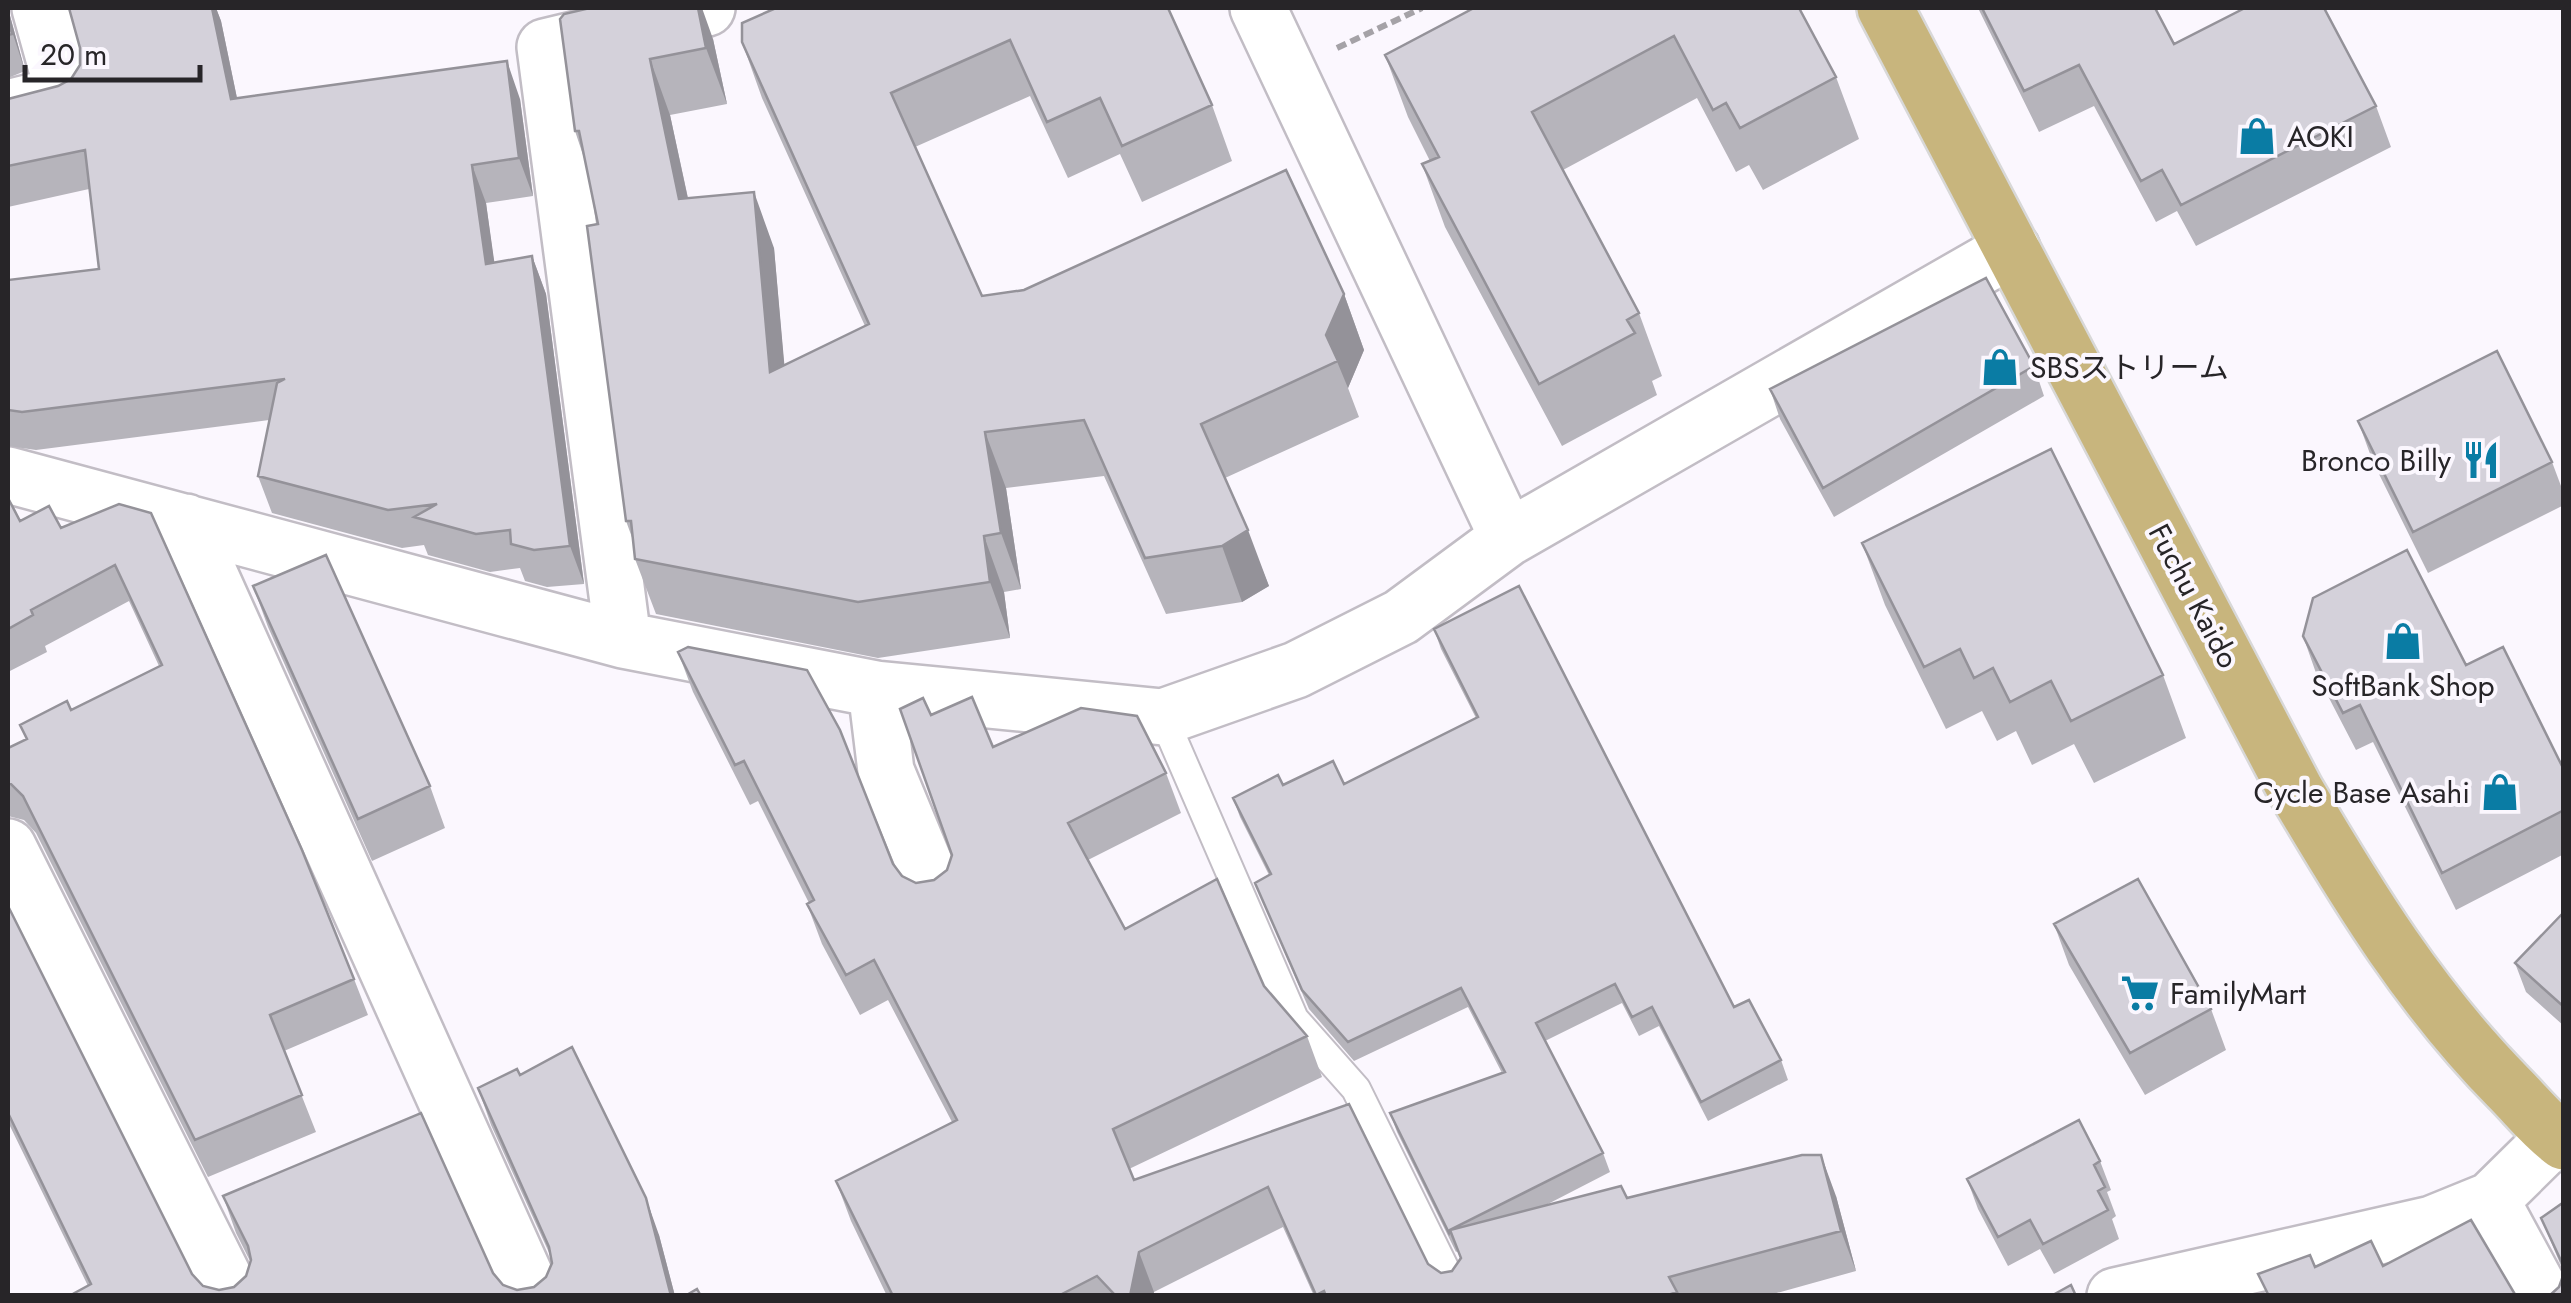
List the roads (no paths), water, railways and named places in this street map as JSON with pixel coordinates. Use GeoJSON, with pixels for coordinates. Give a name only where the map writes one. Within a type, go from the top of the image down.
{"type":"FeatureCollection","features":[{"type":"Feature","properties":{"kind":"main road","name":"Fuchu Kaido"},"geometry":{"type":"LineString","coordinates":[[1886,8],[2296,791],[2380,932],[2463,1042],[2560,1139]]}},
{"type":"Feature","properties":{"kind":"street"},"geometry":{"type":"LineString","coordinates":[[8,108],[64,94],[40,8]]}},
{"type":"Feature","properties":{"kind":"street"},"geometry":{"type":"LineString","coordinates":[[623,640],[545,47],[707,8]]}},
{"type":"Feature","properties":{"kind":"street"},"geometry":{"type":"LineString","coordinates":[[1258,8],[1508,538]]}},
{"type":"Feature","properties":{"kind":"street"},"geometry":{"type":"LineString","coordinates":[[8,475],[623,640],[876,689],[1163,718],[1296,670],[1401,617],[1508,538],[2012,249]]}},
{"type":"Feature","properties":{"kind":"street"},"geometry":{"type":"LineString","coordinates":[[186,522],[430,1117],[534,1296]]}},
{"type":"Feature","properties":{"kind":"street"},"geometry":{"type":"LineString","coordinates":[[876,689],[886,771],[936,892]]}},
{"type":"Feature","properties":{"kind":"street"},"geometry":{"type":"LineString","coordinates":[[8,847],[215,1208],[233,1296]]}},
{"type":"Feature","properties":{"kind":"street"},"geometry":{"type":"LineString","coordinates":[[2115,1296],[2241,1282],[2432,1224],[2491,1200],[2560,1139]]}},
{"type":"Feature","properties":{"kind":"street"},"geometry":{"type":"LineString","coordinates":[[2491,1200],[2542,1296]]}},
{"type":"Feature","properties":{"kind":"lane"},"geometry":{"type":"LineString","coordinates":[[1163,718],[1294,1019],[1356,1089],[1458,1296]]}},
{"type":"Feature","properties":{"kind":"place","name":"AOKI"},"geometry":{"type":"Point","coordinates":[2257,136]}},
{"type":"Feature","properties":{"kind":"place","name":"SBSストリーム"},"geometry":{"type":"Point","coordinates":[2000,367]}},
{"type":"Feature","properties":{"kind":"place","name":"Bronco Billy"},"geometry":{"type":"Point","coordinates":[2481,460]}},
{"type":"Feature","properties":{"kind":"place","name":"SoftBank Shop"},"geometry":{"type":"Point","coordinates":[2403,641]}},
{"type":"Feature","properties":{"kind":"place","name":"Cycle Base Asahi"},"geometry":{"type":"Point","coordinates":[2500,792]}},
{"type":"Feature","properties":{"kind":"place","name":"FamilyMart"},"geometry":{"type":"Point","coordinates":[2140,993]}}]}
